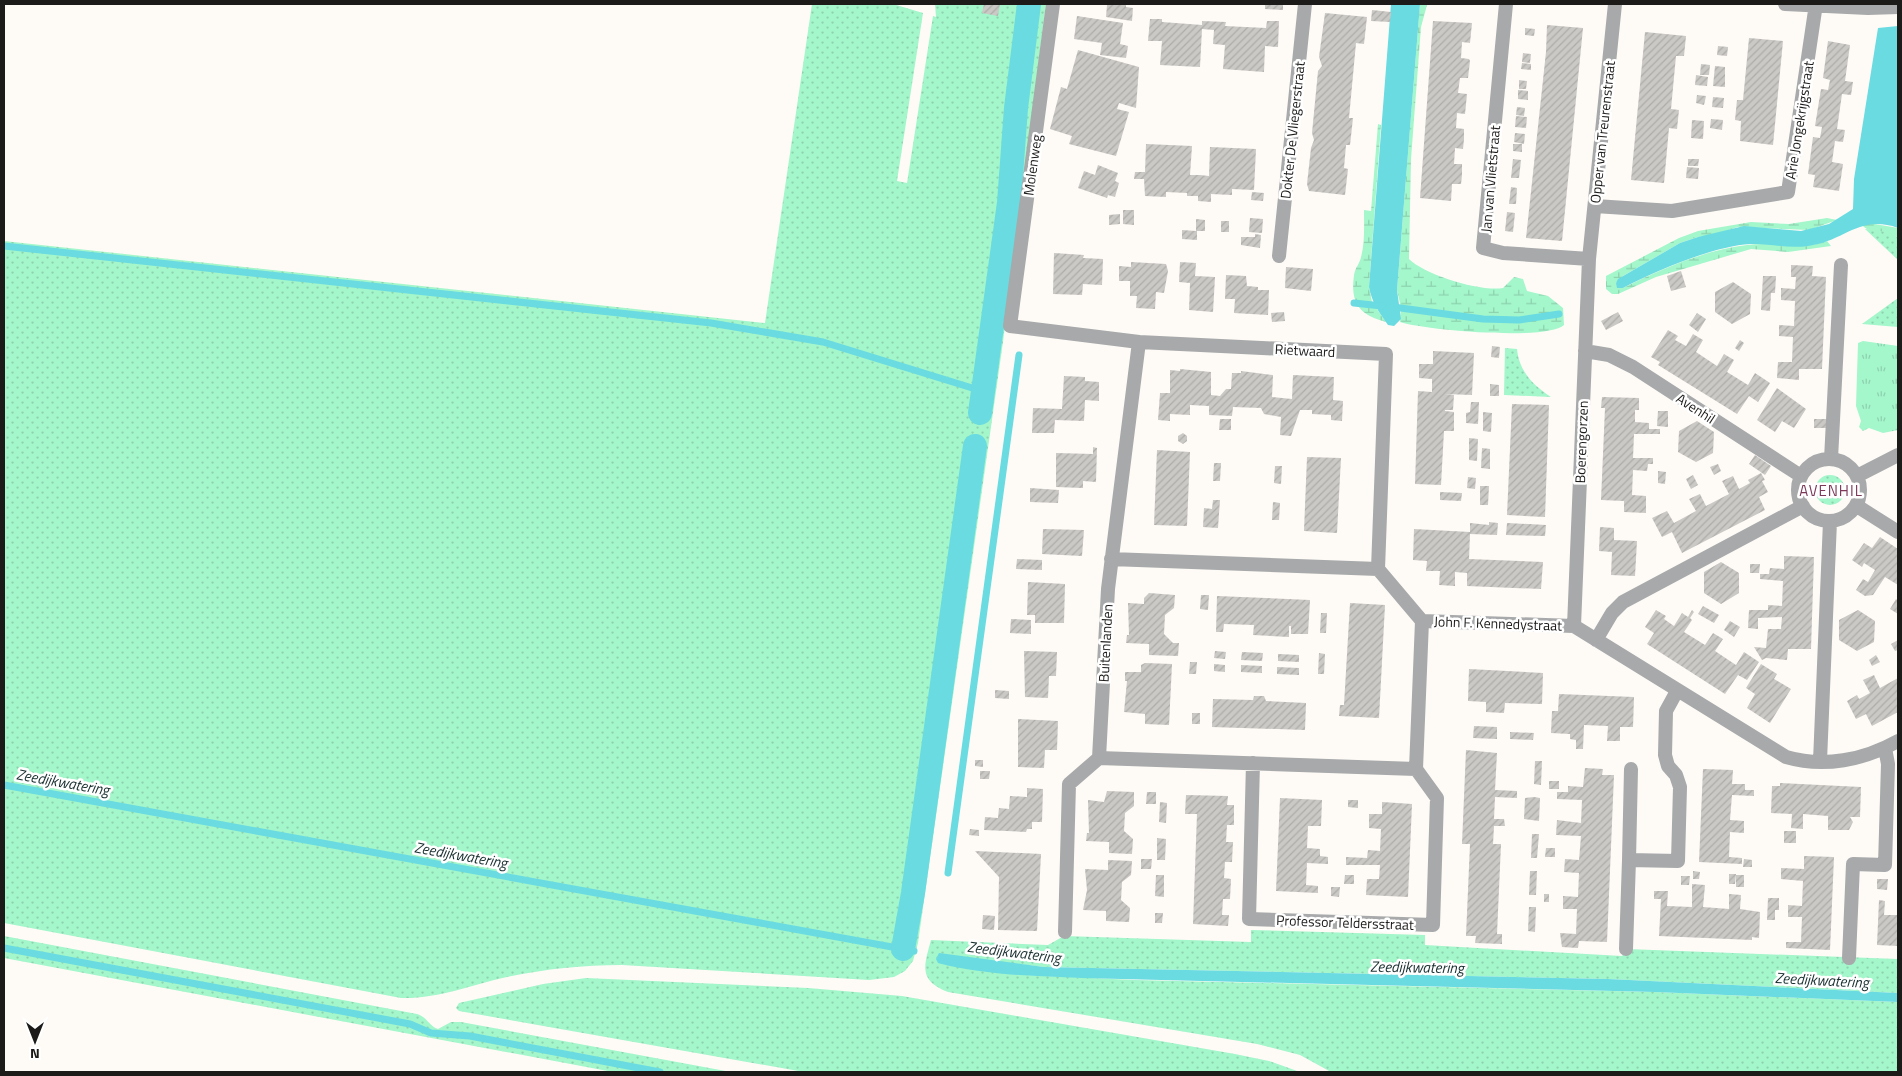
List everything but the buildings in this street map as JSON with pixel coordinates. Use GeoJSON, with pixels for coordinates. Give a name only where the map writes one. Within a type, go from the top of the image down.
{"type":"FeatureCollection","features":[{"type":"Feature","properties":{"kind":"street","name":"Molenweg"},"geometry":{"type":"LineString","coordinates":[[1010,326],[1053,4]]}},
{"type":"Feature","properties":{"kind":"street","name":"Dokter De Vliegerstraat"},"geometry":{"type":"LineString","coordinates":[[1279,256],[1305,4]]}},
{"type":"Feature","properties":{"kind":"street","name":"Jan van Vlietstraat"},"geometry":{"type":"LineString","coordinates":[[1506,4],[1483,248],[1503,253],[1589,259]]}},
{"type":"Feature","properties":{"kind":"street","name":"Opper van Treurenstraat"},"geometry":{"type":"LineString","coordinates":[[1589,259],[1615,4]]}},
{"type":"Feature","properties":{"kind":"street"},"geometry":{"type":"LineString","coordinates":[[1785,4],[1898,7]]}},
{"type":"Feature","properties":{"kind":"street","name":"Arie Jongekrijgstraat"},"geometry":{"type":"LineString","coordinates":[[1595,206],[1672,211],[1788,192],[1816,5]]}},
{"type":"Feature","properties":{"kind":"street","name":"Boerengorzen"},"geometry":{"type":"LineString","coordinates":[[1574,626],[1589,259]]}},
{"type":"Feature","properties":{"kind":"street"},"geometry":{"type":"LineString","coordinates":[[1832,459],[1841,265]]}},
{"type":"Feature","properties":{"kind":"street","name":"Rietwaard"},"geometry":{"type":"LineString","coordinates":[[1010,326],[1139,342],[1386,354],[1378,569]]}},
{"type":"Feature","properties":{"kind":"street","name":"Buitenlanden"},"geometry":{"type":"LineString","coordinates":[[1099,758],[1104,649],[1111,559],[1139,342]]}},
{"type":"Feature","properties":{"kind":"street","name":"Avenhil"},"geometry":{"type":"LineString","coordinates":[[1585,351],[1609,355],[1633,367],[1801,476]]}},
{"type":"Feature","properties":{"kind":"street"},"geometry":{"type":"LineString","coordinates":[[1858,476],[1898,455]]}},
{"type":"Feature","properties":{"kind":"street"},"geometry":{"type":"LineString","coordinates":[[1832,459],[1851,467],[1858,476],[1860,496],[1850,514],[1830,521],[1819,520],[1803,506],[1798,486],[1801,476],[1814,463],[1832,459]]}},
{"type":"Feature","properties":{"kind":"street"},"geometry":{"type":"LineString","coordinates":[[1596,640],[1623,602],[1803,506]]}},
{"type":"Feature","properties":{"kind":"street"},"geometry":{"type":"LineString","coordinates":[[1856,506],[1898,532]]}},
{"type":"Feature","properties":{"kind":"street"},"geometry":{"type":"LineString","coordinates":[[1820,761],[1830,521]]}},
{"type":"Feature","properties":{"kind":"street"},"geometry":{"type":"LineString","coordinates":[[1111,559],[1378,569]]}},
{"type":"Feature","properties":{"kind":"street","name":"John F. Kennedystraat"},"geometry":{"type":"LineString","coordinates":[[1378,569],[1422,621],[1574,626],[1780,755],[1792,759],[1848,761],[1898,742]]}},
{"type":"Feature","properties":{"kind":"street"},"geometry":{"type":"LineString","coordinates":[[1065,932],[1069,784],[1099,758],[1416,769],[1422,621]]}},
{"type":"Feature","properties":{"kind":"street"},"geometry":{"type":"LineString","coordinates":[[1629,860],[1678,861],[1680,787],[1676,775],[1668,766],[1665,755],[1666,711],[1677,691]]}},
{"type":"Feature","properties":{"kind":"street"},"geometry":{"type":"LineString","coordinates":[[1849,958],[1852,864],[1885,865],[1888,764],[1885,748]]}},
{"type":"Feature","properties":{"kind":"street","name":"Professor Teldersstraat"},"geometry":{"type":"LineString","coordinates":[[1253,763],[1249,919],[1433,925],[1437,798],[1416,769]]}},
{"type":"Feature","properties":{"kind":"street"},"geometry":{"type":"LineString","coordinates":[[1626,950],[1631,769]]}},
{"type":"Feature","properties":{"kind":"green space"},"geometry":{"type":"Polygon","coordinates":[[[812,4],[893,4],[923,13],[897,181],[907,183],[933,16],[936,17],[935,4],[1046,4],[1003,342],[918,943],[913,961],[905,971],[894,977],[869,980],[622,965],[593,966],[536,972],[507,977],[441,994],[401,998],[4,923],[4,241],[765,323],[812,4]]]}},
{"type":"Feature","properties":{"kind":"green space"},"geometry":{"type":"Polygon","coordinates":[[[1420,4],[1427,5],[1421,27],[1411,159],[1409,259],[1427,271],[1468,285],[1493,289],[1503,288],[1514,277],[1523,279],[1527,291],[1548,296],[1563,308],[1564,325],[1553,330],[1511,333],[1458,331],[1400,322],[1401,308],[1397,290],[1420,4]]]}},
{"type":"Feature","properties":{"kind":"green space"},"geometry":{"type":"Polygon","coordinates":[[[1378,124],[1381,125],[1369,287],[1372,302],[1386,322],[1363,312],[1356,301],[1353,285],[1363,246],[1364,210],[1371,211],[1378,124]]]}},
{"type":"Feature","properties":{"kind":"green space"},"geometry":{"type":"Polygon","coordinates":[[[1827,218],[1837,220],[1809,230],[1738,227],[1714,235],[1698,237],[1680,243],[1623,276],[1616,283],[1623,288],[1684,261],[1715,251],[1747,245],[1797,246],[1827,241],[1831,246],[1788,252],[1751,249],[1656,277],[1618,294],[1612,294],[1606,289],[1606,276],[1679,238],[1698,231],[1751,222],[1789,224],[1827,218]]]}},
{"type":"Feature","properties":{"kind":"green space"},"geometry":{"type":"Polygon","coordinates":[[[1869,223],[1898,228],[1898,238],[1889,232],[1870,230],[1862,225],[1869,223]]]}},
{"type":"Feature","properties":{"kind":"green space"},"geometry":{"type":"Polygon","coordinates":[[[1865,229],[1890,231],[1898,238],[1898,260],[1865,229]]]}},
{"type":"Feature","properties":{"kind":"green space"},"geometry":{"type":"Polygon","coordinates":[[[1898,298],[1898,327],[1862,324],[1898,298]]]}},
{"type":"Feature","properties":{"kind":"green space"},"geometry":{"type":"Polygon","coordinates":[[[1863,341],[1898,346],[1898,430],[1883,433],[1869,428],[1863,431],[1859,427],[1861,421],[1856,406],[1858,343],[1863,341]]]}},
{"type":"Feature","properties":{"kind":"green space"},"geometry":{"type":"Polygon","coordinates":[[[1505,348],[1517,349],[1518,357],[1528,377],[1538,388],[1551,397],[1504,395],[1505,348]]]}},
{"type":"Feature","properties":{"kind":"green space"},"geometry":{"type":"Polygon","coordinates":[[[1830,475],[1841,479],[1845,490],[1841,501],[1830,505],[1819,501],[1815,490],[1819,479],[1830,475]]]}},
{"type":"Feature","properties":{"kind":"green space"},"geometry":{"type":"Polygon","coordinates":[[[1251,930],[1425,935],[1425,945],[1622,956],[1627,949],[1898,959],[1898,993],[1608,979],[1044,967],[973,959],[977,970],[1025,975],[1135,980],[1655,992],[1898,1002],[1898,1072],[1331,1072],[1300,1055],[1257,1044],[948,992],[932,982],[928,977],[925,965],[931,940],[1048,945],[1064,936],[1251,942],[1251,930]]]}},
{"type":"Feature","properties":{"kind":"green space"},"geometry":{"type":"Polygon","coordinates":[[[4,936],[417,1014],[438,1029],[451,1022],[461,1022],[731,1072],[613,1072],[4,958],[4,936]]]}},
{"type":"Feature","properties":{"kind":"green space"},"geometry":{"type":"Polygon","coordinates":[[[586,978],[808,988],[902,996],[1235,1054],[1269,1061],[1300,1072],[804,1072],[459,1011],[456,1008],[459,1003],[543,984],[586,978]]]}},
{"type":"Feature","properties":{"kind":"water"},"geometry":{"type":"Polygon","coordinates":[[[1391,4],[1420,4],[1397,290],[1401,319],[1394,326],[1388,325],[1379,311],[1369,287],[1391,4]]]}},
{"type":"Feature","properties":{"kind":"water"},"geometry":{"type":"Polygon","coordinates":[[[1898,26],[1898,228],[1873,224],[1862,226],[1832,240],[1808,246],[1793,247],[1750,244],[1719,249],[1685,260],[1623,288],[1617,288],[1616,283],[1618,279],[1680,243],[1744,226],[1801,231],[1829,224],[1853,209],[1854,179],[1878,28],[1898,26]]]}},
{"type":"Feature","properties":{"kind":"water"},"geometry":{"type":"Polygon","coordinates":[[[939,953],[1044,967],[1608,979],[1898,993],[1898,1002],[1655,992],[1081,978],[1009,974],[955,967],[938,963],[936,959],[939,953]]]}},
{"type":"Feature","properties":{"kind":"waterway"},"geometry":{"type":"LineString","coordinates":[[980,413],[1009,203],[1016,108],[1029,4]]}},
{"type":"Feature","properties":{"kind":"waterway"},"geometry":{"type":"LineString","coordinates":[[4,246],[711,323],[823,342],[982,391]]}},
{"type":"Feature","properties":{"kind":"waterway"},"geometry":{"type":"LineString","coordinates":[[1354,303],[1382,306]]}},
{"type":"Feature","properties":{"kind":"waterway"},"geometry":{"type":"LineString","coordinates":[[1393,307],[1483,319],[1519,320],[1559,314]]}},
{"type":"Feature","properties":{"kind":"waterway"},"geometry":{"type":"LineString","coordinates":[[948,873],[1019,355]]}},
{"type":"Feature","properties":{"kind":"waterway"},"geometry":{"type":"LineString","coordinates":[[903,949],[913,893],[975,446]]}},
{"type":"Feature","properties":{"kind":"waterway","name":"Zeedijkwatering"},"geometry":{"type":"LineString","coordinates":[[4,785],[914,951]]}},
{"type":"Feature","properties":{"kind":"waterway"},"geometry":{"type":"LineString","coordinates":[[4,948],[410,1024],[431,1033],[470,1036],[660,1072]]}},
{"type":"Feature","properties":{"kind":"district","name":"AVENHIL"},"geometry":{"type":"Point","coordinates":[1831,490]}}]}
